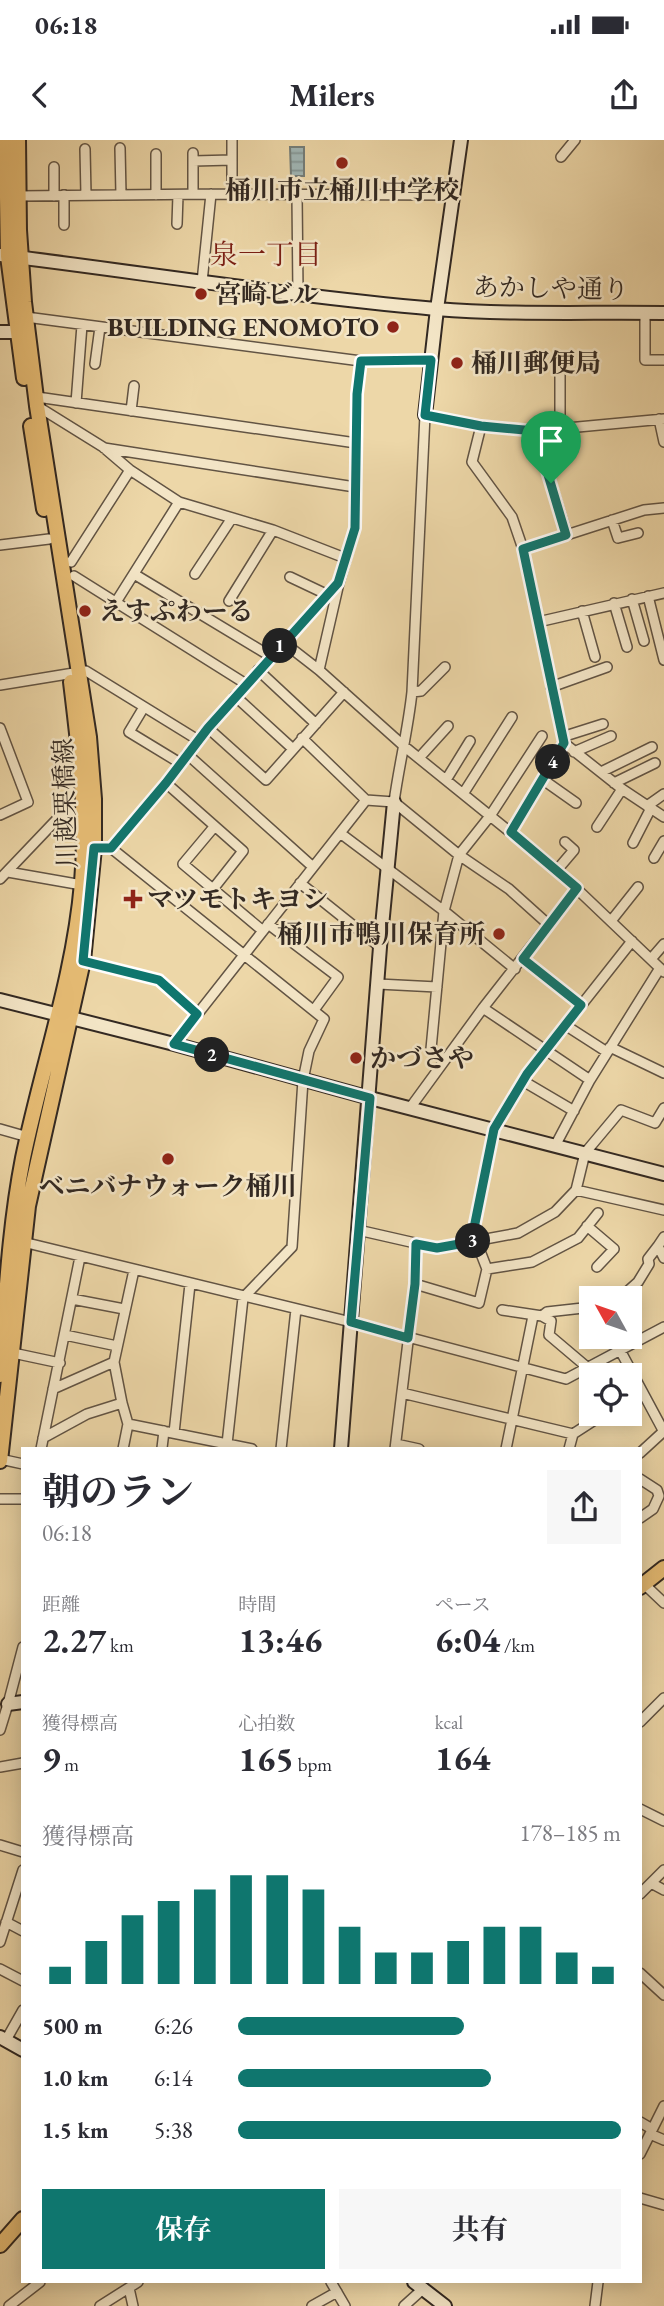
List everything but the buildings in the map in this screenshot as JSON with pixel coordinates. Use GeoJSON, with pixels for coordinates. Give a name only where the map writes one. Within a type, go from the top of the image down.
{"type":"FeatureCollection","features":[{"type":"Feature","properties":{"kind":"main road"},"geometry":{"type":"LineString","coordinates":[[5,140],[12,162]]}},
{"type":"Feature","properties":{"kind":"main road"},"geometry":{"type":"LineString","coordinates":[[12,162],[20,140]]}},
{"type":"Feature","properties":{"kind":"main road","name":"川越栗橋線"},"geometry":{"type":"LineString","coordinates":[[0,1375],[11,1238],[28,1137],[83,961],[94,848],[92,770],[49,539],[18,332],[5,196],[12,162]]}},
{"type":"Feature","properties":{"kind":"main road","name":"川越栗橋線"},"geometry":{"type":"LineString","coordinates":[[0,1460],[13,1353],[11,1238],[40,1145],[65,1016],[82,885],[85,811],[74,673],[26,317],[10,256]]}},
{"type":"Feature","properties":{"kind":"main road"},"geometry":{"type":"LineString","coordinates":[[642,1585],[664,1568]]}},
{"type":"Feature","properties":{"kind":"main road"},"geometry":{"type":"LineString","coordinates":[[0,2245],[21,2221]]}},
{"type":"Feature","properties":{"kind":"street"},"geometry":{"type":"LineString","coordinates":[[232,140],[232,195]]}},
{"type":"Feature","properties":{"kind":"street"},"geometry":{"type":"LineString","coordinates":[[341,1447],[380,947],[394,802],[412,692],[425,415],[461,140]]}},
{"type":"Feature","properties":{"kind":"street"},"geometry":{"type":"LineString","coordinates":[[561,157],[575,140]]}},
{"type":"Feature","properties":{"kind":"street"},"geometry":{"type":"LineString","coordinates":[[120,148],[121,195]]}},
{"type":"Feature","properties":{"kind":"street"},"geometry":{"type":"LineString","coordinates":[[85,149],[86,195]]}},
{"type":"Feature","properties":{"kind":"street"},"geometry":{"type":"LineString","coordinates":[[156,155],[156,195]]}},
{"type":"Feature","properties":{"kind":"street"},"geometry":{"type":"LineString","coordinates":[[193,194],[193,157],[232,160]]}},
{"type":"Feature","properties":{"kind":"street"},"geometry":{"type":"LineString","coordinates":[[54,167],[64,225]]}},
{"type":"Feature","properties":{"kind":"street"},"geometry":{"type":"LineString","coordinates":[[202,282],[211,194]]}},
{"type":"Feature","properties":{"kind":"street"},"geometry":{"type":"LineString","coordinates":[[177,195],[177,224]]}},
{"type":"Feature","properties":{"kind":"street"},"geometry":{"type":"LineString","coordinates":[[297,195],[298,293]]}},
{"type":"Feature","properties":{"kind":"street"},"geometry":{"type":"LineString","coordinates":[[5,196],[454,195]]}},
{"type":"Feature","properties":{"kind":"street","name":"あかしや通り"},"geometry":{"type":"LineString","coordinates":[[10,256],[202,282],[437,309],[510,313],[664,313]]}},
{"type":"Feature","properties":{"kind":"street"},"geometry":{"type":"LineString","coordinates":[[645,313],[645,360],[664,360]]}},
{"type":"Feature","properties":{"kind":"street"},"geometry":{"type":"LineString","coordinates":[[26,317],[361,361],[431,360]]}},
{"type":"Feature","properties":{"kind":"street"},"geometry":{"type":"LineString","coordinates":[[76,403],[82,325]]}},
{"type":"Feature","properties":{"kind":"street"},"geometry":{"type":"LineString","coordinates":[[95,364],[100,327]]}},
{"type":"Feature","properties":{"kind":"street"},"geometry":{"type":"LineString","coordinates":[[0,332],[18,332]]}},
{"type":"Feature","properties":{"kind":"street"},"geometry":{"type":"LineString","coordinates":[[560,358],[560,429]]}},
{"type":"Feature","properties":{"kind":"street"},"geometry":{"type":"LineString","coordinates":[[319,670],[338,583],[355,528],[357,394],[361,361]]}},
{"type":"Feature","properties":{"kind":"street"},"geometry":{"type":"LineString","coordinates":[[131,411],[134,386]]}},
{"type":"Feature","properties":{"kind":"street"},"geometry":{"type":"LineString","coordinates":[[37,402],[76,403],[356,443]]}},
{"type":"Feature","properties":{"kind":"street"},"geometry":{"type":"LineString","coordinates":[[37,402],[179,502],[273,530],[345,558]]}},
{"type":"Feature","properties":{"kind":"street"},"geometry":{"type":"LineString","coordinates":[[425,415],[481,426],[535,431],[661,419],[664,442]]}},
{"type":"Feature","properties":{"kind":"street"},"geometry":{"type":"LineString","coordinates":[[481,426],[472,462],[512,517],[523,549],[563,740],[574,752],[618,786],[664,817]]}},
{"type":"Feature","properties":{"kind":"street"},"geometry":{"type":"LineString","coordinates":[[535,431],[566,535]]}},
{"type":"Feature","properties":{"kind":"street"},"geometry":{"type":"LineString","coordinates":[[103,447],[355,487]]}},
{"type":"Feature","properties":{"kind":"street"},"geometry":{"type":"LineString","coordinates":[[71,562],[130,470]]}},
{"type":"Feature","properties":{"kind":"street"},"geometry":{"type":"LineString","coordinates":[[116,602],[179,502]]}},
{"type":"Feature","properties":{"kind":"street"},"geometry":{"type":"LineString","coordinates":[[523,549],[644,510],[664,508]]}},
{"type":"Feature","properties":{"kind":"street"},"geometry":{"type":"LineString","coordinates":[[195,574],[232,518]]}},
{"type":"Feature","properties":{"kind":"street"},"geometry":{"type":"LineString","coordinates":[[612,520],[618,538],[638,533]]}},
{"type":"Feature","properties":{"kind":"street"},"geometry":{"type":"LineString","coordinates":[[229,601],[273,530]]}},
{"type":"Feature","properties":{"kind":"street"},"geometry":{"type":"LineString","coordinates":[[0,542],[49,539]]}},
{"type":"Feature","properties":{"kind":"street"},"geometry":{"type":"LineString","coordinates":[[134,574],[270,656]]}},
{"type":"Feature","properties":{"kind":"street"},"geometry":{"type":"LineString","coordinates":[[74,576],[246,684]]}},
{"type":"Feature","properties":{"kind":"street"},"geometry":{"type":"LineString","coordinates":[[290,577],[328,595]]}},
{"type":"Feature","properties":{"kind":"street"},"geometry":{"type":"LineString","coordinates":[[111,848],[235,696],[338,583]]}},
{"type":"Feature","properties":{"kind":"street"},"geometry":{"type":"LineString","coordinates":[[538,622],[664,593]]}},
{"type":"Feature","properties":{"kind":"street"},"geometry":{"type":"LineString","coordinates":[[648,596],[664,660]]}},
{"type":"Feature","properties":{"kind":"street"},"geometry":{"type":"LineString","coordinates":[[632,599],[643,641]]}},
{"type":"Feature","properties":{"kind":"street"},"geometry":{"type":"LineString","coordinates":[[614,603],[627,648]]}},
{"type":"Feature","properties":{"kind":"street"},"geometry":{"type":"LineString","coordinates":[[582,611],[594,657]]}},
{"type":"Feature","properties":{"kind":"street"},"geometry":{"type":"LineString","coordinates":[[283,642],[319,670],[405,747],[557,870],[662,970],[590,1080],[555,1146]]}},
{"type":"Feature","properties":{"kind":"street"},"geometry":{"type":"LineString","coordinates":[[412,692],[421,691],[445,667]]}},
{"type":"Feature","properties":{"kind":"street"},"geometry":{"type":"LineString","coordinates":[[551,687],[607,667]]}},
{"type":"Feature","properties":{"kind":"street"},"geometry":{"type":"LineString","coordinates":[[258,670],[316,724]]}},
{"type":"Feature","properties":{"kind":"street"},"geometry":{"type":"LineString","coordinates":[[0,685],[86,671],[198,740]]}},
{"type":"Feature","properties":{"kind":"street"},"geometry":{"type":"LineString","coordinates":[[208,728],[266,780],[344,692]]}},
{"type":"Feature","properties":{"kind":"street"},"geometry":{"type":"LineString","coordinates":[[235,696],[293,749]]}},
{"type":"Feature","properties":{"kind":"street"},"geometry":{"type":"LineString","coordinates":[[144,707],[129,732],[180,763]]}},
{"type":"Feature","properties":{"kind":"street"},"geometry":{"type":"LineString","coordinates":[[463,794],[512,717]]}},
{"type":"Feature","properties":{"kind":"street"},"geometry":{"type":"LineString","coordinates":[[511,832],[563,740],[603,724]]}},
{"type":"Feature","properties":{"kind":"street"},"geometry":{"type":"LineString","coordinates":[[419,758],[448,726]]}},
{"type":"Feature","properties":{"kind":"street"},"geometry":{"type":"LineString","coordinates":[[0,727],[27,802],[0,815]]}},
{"type":"Feature","properties":{"kind":"street"},"geometry":{"type":"LineString","coordinates":[[445,1060],[431,1049],[444,911],[459,855],[490,816],[542,736]]}},
{"type":"Feature","properties":{"kind":"street"},"geometry":{"type":"LineString","coordinates":[[574,752],[611,736]]}},
{"type":"Feature","properties":{"kind":"street"},"geometry":{"type":"LineString","coordinates":[[302,738],[366,800],[394,802],[459,855],[509,889],[549,925]]}},
{"type":"Feature","properties":{"kind":"street"},"geometry":{"type":"LineString","coordinates":[[446,780],[470,741]]}},
{"type":"Feature","properties":{"kind":"street"},"geometry":{"type":"LineString","coordinates":[[601,772],[652,747]]}},
{"type":"Feature","properties":{"kind":"street"},"geometry":{"type":"LineString","coordinates":[[187,754],[313,867]]}},
{"type":"Feature","properties":{"kind":"street"},"geometry":{"type":"LineString","coordinates":[[597,827],[618,786],[655,763]]}},
{"type":"Feature","properties":{"kind":"street"},"geometry":{"type":"LineString","coordinates":[[542,779],[576,803]]}},
{"type":"Feature","properties":{"kind":"street"},"geometry":{"type":"LineString","coordinates":[[166,783],[243,851],[213,889]]}},
{"type":"Feature","properties":{"kind":"street"},"geometry":{"type":"LineString","coordinates":[[633,843],[649,807],[664,794]]}},
{"type":"Feature","properties":{"kind":"street"},"geometry":{"type":"LineString","coordinates":[[174,1044],[366,800]]}},
{"type":"Feature","properties":{"kind":"street"},"geometry":{"type":"LineString","coordinates":[[4,875],[60,816],[85,811]]}},
{"type":"Feature","properties":{"kind":"street"},"geometry":{"type":"LineString","coordinates":[[214,827],[183,864],[213,889],[338,977],[314,1010]]}},
{"type":"Feature","properties":{"kind":"street"},"geometry":{"type":"LineString","coordinates":[[340,833],[444,911],[515,969]]}},
{"type":"Feature","properties":{"kind":"street"},"geometry":{"type":"LineString","coordinates":[[654,858],[664,841]]}},
{"type":"Feature","properties":{"kind":"street"},"geometry":{"type":"LineString","coordinates":[[557,870],[575,850],[565,842]]}},
{"type":"Feature","properties":{"kind":"street"},"geometry":{"type":"LineString","coordinates":[[94,848],[111,848],[324,1019],[309,1051],[303,1080],[292,1247],[243,1298],[227,1444]]}},
{"type":"Feature","properties":{"kind":"street"},"geometry":{"type":"LineString","coordinates":[[4,875],[82,885]]}},
{"type":"Feature","properties":{"kind":"street"},"geometry":{"type":"LineString","coordinates":[[300,883],[380,947]]}},
{"type":"Feature","properties":{"kind":"street"},"geometry":{"type":"LineString","coordinates":[[611,921],[638,887]]}},
{"type":"Feature","properties":{"kind":"street"},"geometry":{"type":"LineString","coordinates":[[410,1108],[483,1008],[577,888]]}},
{"type":"Feature","properties":{"kind":"street"},"geometry":{"type":"LineString","coordinates":[[415,1284],[479,1303],[487,1269],[473,1233],[494,1129],[546,1049],[632,941]]}},
{"type":"Feature","properties":{"kind":"street"},"geometry":{"type":"LineString","coordinates":[[651,959],[664,944]]}},
{"type":"Feature","properties":{"kind":"street"},"geometry":{"type":"LineString","coordinates":[[523,959],[581,1005]]}},
{"type":"Feature","properties":{"kind":"street"},"geometry":{"type":"LineString","coordinates":[[83,961],[159,980],[197,1014]]}},
{"type":"Feature","properties":{"kind":"street"},"geometry":{"type":"LineString","coordinates":[[378,984],[437,987]]}},
{"type":"Feature","properties":{"kind":"street"},"geometry":{"type":"LineString","coordinates":[[0,1000],[664,1174]]}},
{"type":"Feature","properties":{"kind":"street"},"geometry":{"type":"LineString","coordinates":[[483,1008],[590,1080]]}},
{"type":"Feature","properties":{"kind":"street"},"geometry":{"type":"LineString","coordinates":[[565,1025],[609,1050],[664,1073]]}},
{"type":"Feature","properties":{"kind":"street"},"geometry":{"type":"LineString","coordinates":[[523,1081],[574,1111]]}},
{"type":"Feature","properties":{"kind":"street"},"geometry":{"type":"LineString","coordinates":[[358,1230],[437,1248],[518,1233],[555,1212],[576,1190],[585,1153],[621,1110],[655,1123],[664,1108]]}},
{"type":"Feature","properties":{"kind":"street"},"geometry":{"type":"LineString","coordinates":[[0,1129],[28,1137]]}},
{"type":"Feature","properties":{"kind":"street"},"geometry":{"type":"LineString","coordinates":[[576,1190],[664,1210]]}},
{"type":"Feature","properties":{"kind":"street"},"geometry":{"type":"LineString","coordinates":[[487,1269],[532,1262],[578,1238],[598,1213]]}},
{"type":"Feature","properties":{"kind":"street"},"geometry":{"type":"LineString","coordinates":[[587,1226],[614,1249],[597,1266]]}},
{"type":"Feature","properties":{"kind":"street"},"geometry":{"type":"LineString","coordinates":[[634,1286],[664,1237]]}},
{"type":"Feature","properties":{"kind":"street"},"geometry":{"type":"LineString","coordinates":[[11,1238],[243,1298],[351,1322],[566,1379],[579,1372]]}},
{"type":"Feature","properties":{"kind":"street"},"geometry":{"type":"LineString","coordinates":[[396,1446],[415,1284],[416,1244]]}},
{"type":"Feature","properties":{"kind":"street"},"geometry":{"type":"LineString","coordinates":[[658,1247],[664,1258]]}},
{"type":"Feature","properties":{"kind":"street"},"geometry":{"type":"LineString","coordinates":[[41,1447],[80,1256]]}},
{"type":"Feature","properties":{"kind":"street"},"geometry":{"type":"LineString","coordinates":[[123,1447],[128,1424],[114,1362],[134,1270]]}},
{"type":"Feature","properties":{"kind":"street"},"geometry":{"type":"LineString","coordinates":[[162,1447],[169,1432],[190,1284]]}},
{"type":"Feature","properties":{"kind":"street"},"geometry":{"type":"LineString","coordinates":[[72,1299],[124,1309]]}},
{"type":"Feature","properties":{"kind":"street"},"geometry":{"type":"LineString","coordinates":[[281,1447],[296,1309]]}},
{"type":"Feature","properties":{"kind":"street"},"geometry":{"type":"LineString","coordinates":[[506,1447],[523,1367],[538,1316],[547,1312],[579,1309]]}},
{"type":"Feature","properties":{"kind":"street"},"geometry":{"type":"LineString","coordinates":[[502,1310],[551,1321],[549,1335],[582,1363]]}},
{"type":"Feature","properties":{"kind":"street"},"geometry":{"type":"LineString","coordinates":[[597,1363],[664,1327]]}},
{"type":"Feature","properties":{"kind":"street"},"geometry":{"type":"LineString","coordinates":[[65,1335],[117,1346]]}},
{"type":"Feature","properties":{"kind":"street"},"geometry":{"type":"LineString","coordinates":[[621,1350],[628,1363]]}},
{"type":"Feature","properties":{"kind":"street"},"geometry":{"type":"LineString","coordinates":[[13,1353],[60,1363]]}},
{"type":"Feature","properties":{"kind":"street"},"geometry":{"type":"LineString","coordinates":[[53,1389],[114,1362]]}},
{"type":"Feature","properties":{"kind":"street"},"geometry":{"type":"LineString","coordinates":[[642,1392],[664,1431],[642,1451]]}},
{"type":"Feature","properties":{"kind":"street"},"geometry":{"type":"LineString","coordinates":[[402,1393],[573,1434]]}},
{"type":"Feature","properties":{"kind":"street"},"geometry":{"type":"LineString","coordinates":[[43,1438],[87,1414],[122,1403]]}},
{"type":"Feature","properties":{"kind":"street"},"geometry":{"type":"LineString","coordinates":[[128,1424],[242,1447]]}},
{"type":"Feature","properties":{"kind":"street"},"geometry":{"type":"LineString","coordinates":[[570,1447],[573,1434],[585,1426]]}},
{"type":"Feature","properties":{"kind":"street"},"geometry":{"type":"LineString","coordinates":[[0,1460],[21,1464]]}},
{"type":"Feature","properties":{"kind":"street"},"geometry":{"type":"LineString","coordinates":[[642,1480],[657,1490],[659,1496],[653,1509],[642,1517]]}},
{"type":"Feature","properties":{"kind":"street"},"geometry":{"type":"LineString","coordinates":[[0,1499],[21,1499]]}},
{"type":"Feature","properties":{"kind":"street"},"geometry":{"type":"LineString","coordinates":[[642,1585],[664,1603]]}},
{"type":"Feature","properties":{"kind":"street"},"geometry":{"type":"LineString","coordinates":[[0,1730],[21,1653]]}},
{"type":"Feature","properties":{"kind":"street"},"geometry":{"type":"LineString","coordinates":[[642,1720],[664,1698]]}},
{"type":"Feature","properties":{"kind":"street"},"geometry":{"type":"LineString","coordinates":[[0,1767],[21,1763]]}},
{"type":"Feature","properties":{"kind":"street"},"geometry":{"type":"LineString","coordinates":[[642,1810],[664,1821]]}},
{"type":"Feature","properties":{"kind":"street"},"geometry":{"type":"LineString","coordinates":[[0,1845],[21,1851]]}},
{"type":"Feature","properties":{"kind":"street"},"geometry":{"type":"LineString","coordinates":[[642,1892],[664,1870]]}},
{"type":"Feature","properties":{"kind":"street"},"geometry":{"type":"LineString","coordinates":[[0,1942],[21,1875]]}},
{"type":"Feature","properties":{"kind":"street"},"geometry":{"type":"LineString","coordinates":[[652,1883],[664,1890]]}},
{"type":"Feature","properties":{"kind":"street"},"geometry":{"type":"LineString","coordinates":[[6,1922],[21,1930]]}},
{"type":"Feature","properties":{"kind":"street"},"geometry":{"type":"LineString","coordinates":[[0,1969],[21,1981]]}},
{"type":"Feature","properties":{"kind":"street"},"geometry":{"type":"LineString","coordinates":[[642,1975],[664,1995]]}},
{"type":"Feature","properties":{"kind":"street"},"geometry":{"type":"LineString","coordinates":[[21,2013],[3,2039],[21,2049]]}},
{"type":"Feature","properties":{"kind":"street"},"geometry":{"type":"LineString","coordinates":[[642,2150],[664,2106]]}},
{"type":"Feature","properties":{"kind":"street"},"geometry":{"type":"LineString","coordinates":[[642,2124],[664,2140]]}},
{"type":"Feature","properties":{"kind":"street"},"geometry":{"type":"LineString","coordinates":[[642,2199],[664,2205]]}},
{"type":"Feature","properties":{"kind":"street"},"geometry":{"type":"LineString","coordinates":[[9,2306],[39,2283]]}},
{"type":"Feature","properties":{"kind":"street"},"geometry":{"type":"LineString","coordinates":[[332,2283],[345,2306]]}},
{"type":"Feature","properties":{"kind":"street"},"geometry":{"type":"LineString","coordinates":[[595,2306],[598,2283]]}},
{"type":"Feature","properties":{"kind":"street"},"geometry":{"type":"LineString","coordinates":[[100,2306],[133,2285]]}},
{"type":"Feature","properties":{"kind":"street"},"geometry":{"type":"LineString","coordinates":[[133,2285],[133,2306]]}},
{"type":"Feature","properties":{"kind":"street"},"geometry":{"type":"LineString","coordinates":[[404,2306],[421,2285],[445,2306]]}},
{"type":"Feature","properties":{"kind":"street"},"geometry":{"type":"LineString","coordinates":[[312,2306],[337,2292]]}},
{"type":"Feature","properties":{"kind":"shaded area"},"geometry":{"type":"Polygon","coordinates":[[[290,147],[304,147],[304,176],[291,176],[290,147]]]}},
{"type":"Feature","properties":{"kind":"place","name":"桶川市立桶川中学校"},"geometry":{"type":"Point","coordinates":[342,163]}},
{"type":"Feature","properties":{"kind":"place","name":"宮崎ビル"},"geometry":{"type":"Point","coordinates":[201,294]}},
{"type":"Feature","properties":{"kind":"place","name":"BUILDING ENOMOTO"},"geometry":{"type":"Point","coordinates":[393,327]}},
{"type":"Feature","properties":{"kind":"place","name":"桶川郵便局"},"geometry":{"type":"Point","coordinates":[457,363]}},
{"type":"Feature","properties":{"kind":"place","name":"えすぷわーる"},"geometry":{"type":"Point","coordinates":[85,611]}},
{"type":"Feature","properties":{"kind":"place","name":"マツモトキヨシ"},"geometry":{"type":"Point","coordinates":[133,899]}},
{"type":"Feature","properties":{"kind":"place","name":"桶川市鴨川保育所"},"geometry":{"type":"Point","coordinates":[499,934]}},
{"type":"Feature","properties":{"kind":"place","name":"かづさや"},"geometry":{"type":"Point","coordinates":[356,1058]}},
{"type":"Feature","properties":{"kind":"place","name":"ベニバナウォーク桶川"},"geometry":{"type":"Point","coordinates":[168,1159]}},
{"type":"Feature","properties":{"kind":"district","name":"泉一丁目"},"geometry":{"type":"Point","coordinates":[266,254]}},
{"type":"Feature","properties":{"kind":"route"},"geometry":{"type":"LineString","coordinates":[[431,360],[425,415],[481,426],[535,431],[551,483],[566,535],[523,549],[564,743],[511,832],[577,888],[523,959],[581,1005],[527,1074],[494,1129],[473,1233],[476,1241],[437,1248],[416,1244],[415,1284],[408,1338],[351,1322],[370,1098],[174,1044],[197,1014],[159,980],[83,961],[94,848],[111,848],[208,728],[338,583],[355,528],[357,394],[361,361],[431,360]]}}]}
